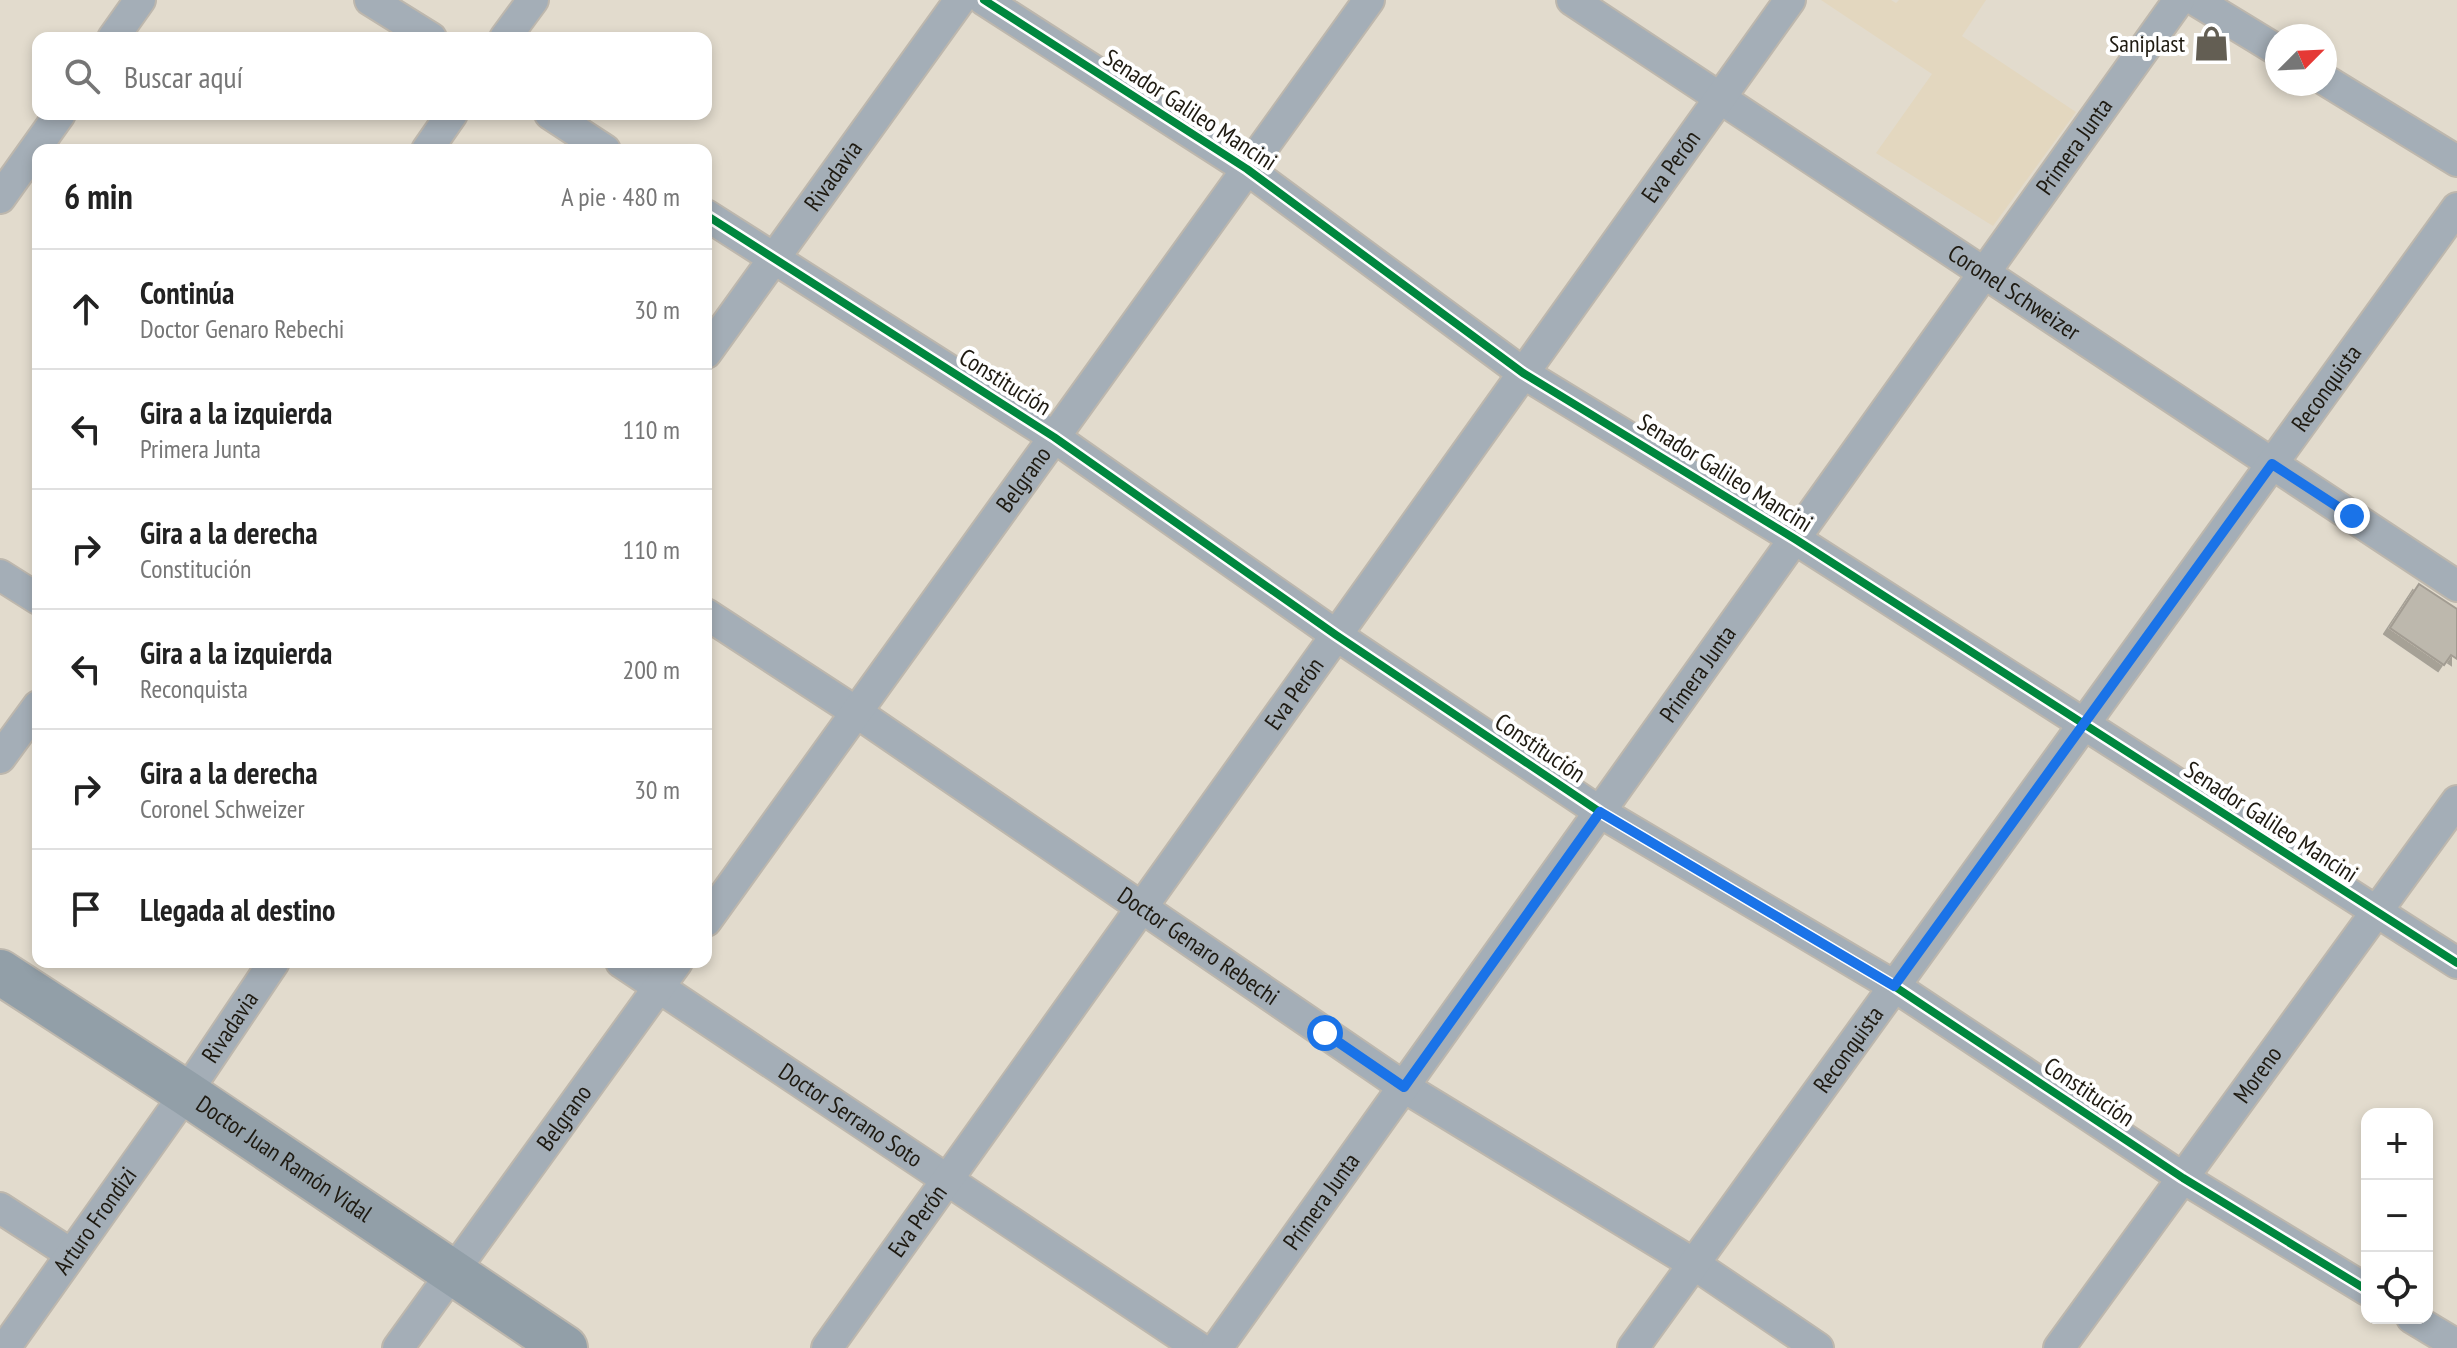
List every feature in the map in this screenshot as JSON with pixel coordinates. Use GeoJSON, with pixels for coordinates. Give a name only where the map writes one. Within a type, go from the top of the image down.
{"type":"FeatureCollection","features":[{"type":"Feature","properties":{"kind":"highway","name":"Doctor Juan Ramón Vidal"},"geometry":{"type":"LineString","coordinates":[[0,972],[565,1348]]}},
{"type":"Feature","properties":{"kind":"street"},"geometry":{"type":"LineString","coordinates":[[117,32],[140,0]]}},
{"type":"Feature","properties":{"kind":"street"},"geometry":{"type":"LineString","coordinates":[[370,0],[421,32]]}},
{"type":"Feature","properties":{"kind":"street"},"geometry":{"type":"LineString","coordinates":[[509,32],[533,0]]}},
{"type":"Feature","properties":{"kind":"street","name":"Rivadavia"},"geometry":{"type":"LineString","coordinates":[[712,345],[960,0]]}},
{"type":"Feature","properties":{"kind":"street","name":"Senador Galileo Mancini"},"geometry":{"type":"LineString","coordinates":[[984,0],[1247,169],[1523,373],[1795,539],[2375,914],[2457,963]]}},
{"type":"Feature","properties":{"kind":"street","name":"Belgrano"},"geometry":{"type":"LineString","coordinates":[[712,913],[1369,0]]}},
{"type":"Feature","properties":{"kind":"street","name":"Coronel Schweizer"},"geometry":{"type":"LineString","coordinates":[[1572,0],[2457,586]]}},
{"type":"Feature","properties":{"kind":"street","name":"Eva Perón"},"geometry":{"type":"LineString","coordinates":[[827,1348],[1790,0]]}},
{"type":"Feature","properties":{"kind":"street","name":"Primera Junta"},"geometry":{"type":"LineString","coordinates":[[1217,1348],[2179,0]]}},
{"type":"Feature","properties":{"kind":"street"},"geometry":{"type":"LineString","coordinates":[[2195,0],[2265,43]]}},
{"type":"Feature","properties":{"kind":"street"},"geometry":{"type":"LineString","coordinates":[[2337,87],[2457,161]]}},
{"type":"Feature","properties":{"kind":"street"},"geometry":{"type":"LineString","coordinates":[[40,144],[56,120]]}},
{"type":"Feature","properties":{"kind":"street"},"geometry":{"type":"LineString","coordinates":[[431,144],[448,120]]}},
{"type":"Feature","properties":{"kind":"street"},"geometry":{"type":"LineString","coordinates":[[559,120],[596,144]]}},
{"type":"Feature","properties":{"kind":"street"},"geometry":{"type":"LineString","coordinates":[[14,182],[32,155]]}},
{"type":"Feature","properties":{"kind":"street","name":"Reconquista"},"geometry":{"type":"LineString","coordinates":[[1633,1348],[2457,208]]}},
{"type":"Feature","properties":{"kind":"street","name":"Constitución"},"geometry":{"type":"LineString","coordinates":[[712,219],[1054,437],[1336,635],[1600,812],[1894,986],[2183,1178],[2361,1286]]}},
{"type":"Feature","properties":{"kind":"street"},"geometry":{"type":"LineString","coordinates":[[0,575],[32,595]]}},
{"type":"Feature","properties":{"kind":"street","name":"Doctor Genaro Rebechi"},"geometry":{"type":"LineString","coordinates":[[712,618],[856,712],[1404,1087],[1694,1264],[1818,1348]]}},
{"type":"Feature","properties":{"kind":"street"},"geometry":{"type":"LineString","coordinates":[[0,758],[32,714]]}},
{"type":"Feature","properties":{"kind":"street","name":"Moreno"},"geometry":{"type":"LineString","coordinates":[[2059,1348],[2457,801]]}},
{"type":"Feature","properties":{"kind":"street","name":"Rivadavia"},"geometry":{"type":"LineString","coordinates":[[186,1093],[270,968]]}},
{"type":"Feature","properties":{"kind":"street","name":"Doctor Serrano Soto"},"geometry":{"type":"LineString","coordinates":[[644,968],[668,974],[947,1179],[1199,1348]]}},
{"type":"Feature","properties":{"kind":"street","name":"Belgrano"},"geometry":{"type":"LineString","coordinates":[[398,1348],[668,974]]}},
{"type":"Feature","properties":{"kind":"street","name":"Arturo Frondizi"},"geometry":{"type":"LineString","coordinates":[[5,1348],[186,1093]]}},
{"type":"Feature","properties":{"kind":"street"},"geometry":{"type":"LineString","coordinates":[[0,1208],[71,1254]]}},
{"type":"Feature","properties":{"kind":"street"},"geometry":{"type":"LineString","coordinates":[[2422,1324],[2457,1345]]}},
{"type":"Feature","properties":{"kind":"shaded area"},"geometry":{"type":"Polygon","coordinates":[[[1821,0],[1891,0],[1896,3],[1899,0],[1986,0],[1962,36],[2076,112],[1993,226],[1876,153],[1932,74],[1821,0]]]}},
{"type":"Feature","properties":{"kind":"building"},"geometry":{"type":"Polygon","coordinates":[[[2419,584],[2457,609],[2457,659],[2451,655],[2444,665],[2390,628],[2419,584]]]}},
{"type":"Feature","properties":{"kind":"cycle path"},"geometry":{"type":"LineString","coordinates":[[984,0],[1247,169],[1523,373],[1795,539],[2457,963]]}},
{"type":"Feature","properties":{"kind":"cycle path"},"geometry":{"type":"LineString","coordinates":[[712,219],[1054,437],[1336,635],[1600,812],[1894,986],[2183,1178],[2361,1286]]}},
{"type":"Feature","properties":{"kind":"place","name":"Saniplast"},"geometry":{"type":"Point","coordinates":[2211,44]}},
{"type":"Feature","properties":{"kind":"route"},"geometry":{"type":"LineString","coordinates":[[1325,1033],[1404,1087],[1600,812],[1894,986],[2272,464],[2352,516]]}}]}
